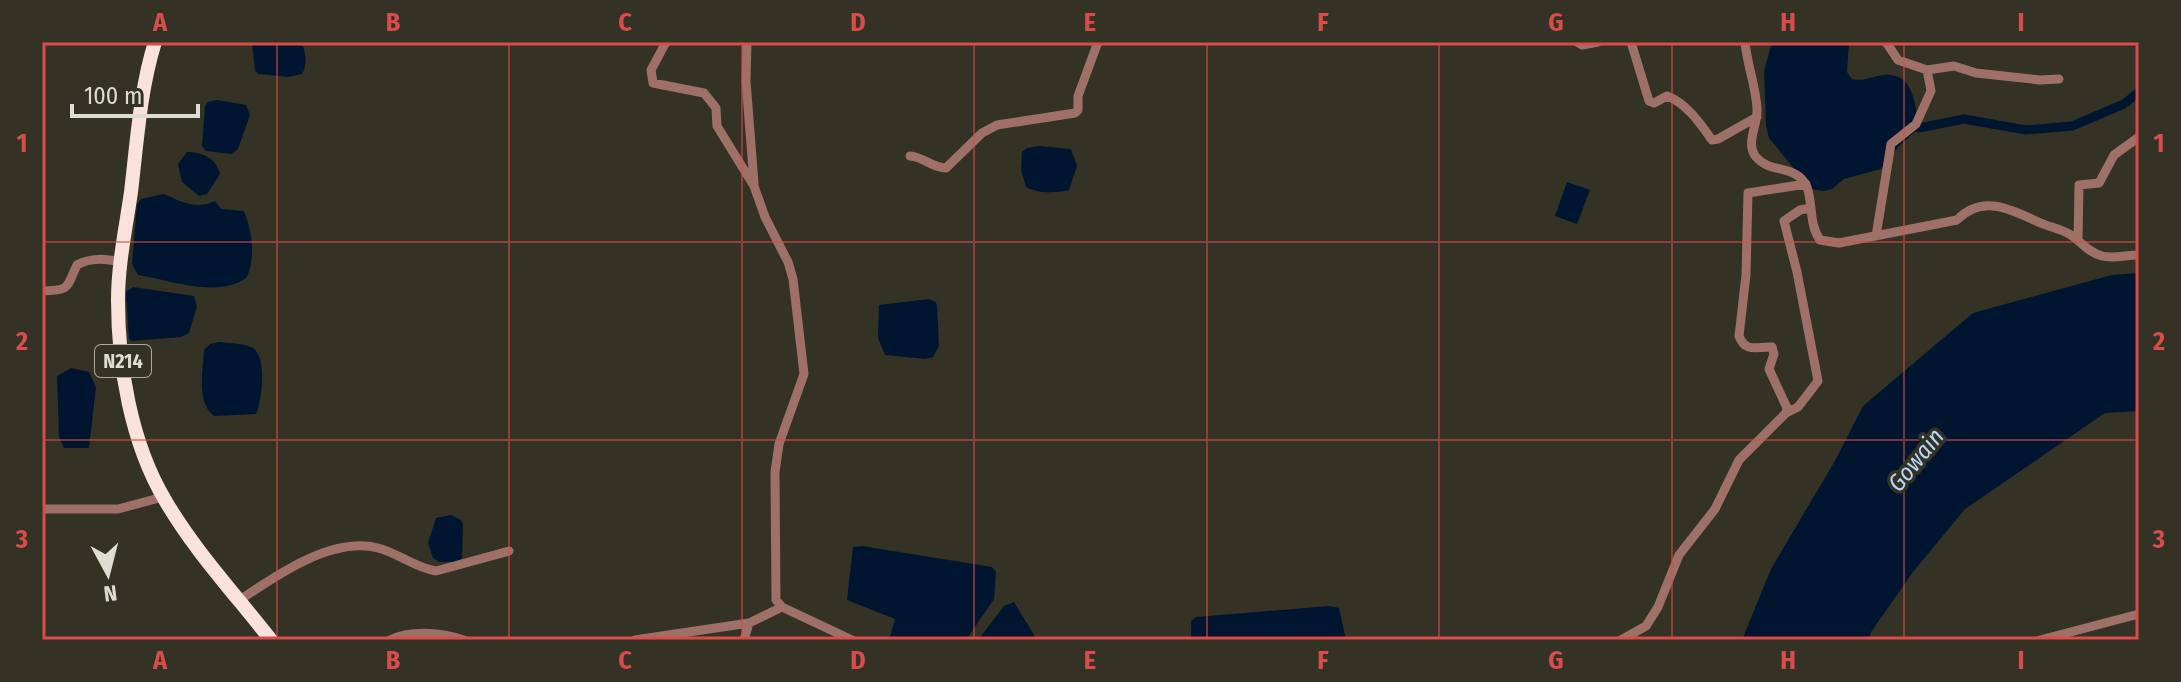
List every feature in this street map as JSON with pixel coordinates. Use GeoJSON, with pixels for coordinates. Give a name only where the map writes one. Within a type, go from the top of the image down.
{"type":"FeatureCollection","features":[{"type":"Feature","properties":{"kind":"highway","name":"N214"},"geometry":{"type":"LineString","coordinates":[[155,42],[143,93],[118,298],[120,343],[130,406],[143,451],[163,497],[193,542],[271,640]]}},
{"type":"Feature","properties":{"kind":"street"},"geometry":{"type":"LineString","coordinates":[[666,42],[651,70],[653,83],[704,93],[716,108],[717,126],[754,186],[793,279],[804,374],[779,444],[775,472],[776,600],[782,607],[852,640]]}},
{"type":"Feature","properties":{"kind":"street"},"geometry":{"type":"LineString","coordinates":[[747,42],[746,81],[754,186]]}},
{"type":"Feature","properties":{"kind":"street"},"geometry":{"type":"LineString","coordinates":[[910,156],[919,156],[934,167],[946,168],[982,133],[997,125],[1075,113],[1098,42]]}},
{"type":"Feature","properties":{"kind":"street"},"geometry":{"type":"LineString","coordinates":[[1577,42],[1582,45],[1598,42]]}},
{"type":"Feature","properties":{"kind":"street"},"geometry":{"type":"LineString","coordinates":[[1631,42],[1649,101],[1654,103],[1667,96],[1673,98],[1693,114],[1712,140],[1757,117]]}},
{"type":"Feature","properties":{"kind":"street"},"geometry":{"type":"LineString","coordinates":[[1745,42],[1757,117],[1750,144],[1756,156],[1768,166],[1790,170],[1806,184],[1814,233],[1820,240],[1839,243],[1957,220],[1967,210],[1986,204],[2019,211],[2039,223],[2061,229],[2091,252],[2103,257],[2139,255]]}},
{"type":"Feature","properties":{"kind":"street"},"geometry":{"type":"LineString","coordinates":[[1886,42],[1898,60],[1927,70],[1954,66],[1976,73],[2059,79]]}},
{"type":"Feature","properties":{"kind":"street"},"geometry":{"type":"LineString","coordinates":[[1876,236],[1891,144],[1916,124],[1931,91],[1927,70]]}},
{"type":"Feature","properties":{"kind":"street"},"geometry":{"type":"LineString","coordinates":[[2078,240],[2079,185],[2099,183],[2114,155],[2139,137]]}},
{"type":"Feature","properties":{"kind":"street"},"geometry":{"type":"LineString","coordinates":[[1786,413],[1769,369],[1774,354],[1772,347],[1748,347],[1739,336],[1746,275],[1748,193],[1806,184]]}},
{"type":"Feature","properties":{"kind":"street"},"geometry":{"type":"LineString","coordinates":[[1621,640],[1646,626],[1658,607],[1679,555],[1715,509],[1739,460],[1786,413],[1798,407],[1818,381],[1784,221],[1800,210],[1811,208]]}},
{"type":"Feature","properties":{"kind":"street"},"geometry":{"type":"LineString","coordinates":[[42,291],[64,290],[77,265],[86,260],[122,262]]}},
{"type":"Feature","properties":{"kind":"street"},"geometry":{"type":"LineString","coordinates":[[42,509],[118,509],[163,497]]}},
{"type":"Feature","properties":{"kind":"street"},"geometry":{"type":"LineString","coordinates":[[240,600],[280,573],[334,551],[376,547],[425,570],[436,571],[509,551]]}},
{"type":"Feature","properties":{"kind":"street"},"geometry":{"type":"LineString","coordinates":[[635,640],[749,623],[782,607]]}},
{"type":"Feature","properties":{"kind":"street"},"geometry":{"type":"LineString","coordinates":[[2040,640],[2139,614]]}},
{"type":"Feature","properties":{"kind":"street"},"geometry":{"type":"LineString","coordinates":[[744,640],[749,623]]}},
{"type":"Feature","properties":{"kind":"street"},"geometry":{"type":"LineString","coordinates":[[390,640],[419,633],[443,634],[464,640]]}},
{"type":"Feature","properties":{"kind":"water"},"geometry":{"type":"Polygon","coordinates":[[[252,42],[283,42],[303,46],[306,60],[302,74],[288,77],[259,74],[255,71],[252,42]]]}},
{"type":"Feature","properties":{"kind":"water"},"geometry":{"type":"Polygon","coordinates":[[[1772,42],[1849,42],[1847,72],[1852,79],[1884,75],[1902,79],[1912,92],[1919,128],[1899,146],[1881,169],[1844,179],[1832,189],[1811,189],[1769,138],[1764,71],[1772,42]]]}},
{"type":"Feature","properties":{"kind":"water"},"geometry":{"type":"Polygon","coordinates":[[[217,100],[246,105],[250,115],[238,149],[231,154],[206,151],[202,146],[205,106],[217,100]]]}},
{"type":"Feature","properties":{"kind":"water"},"geometry":{"type":"Polygon","coordinates":[[[1039,146],[1071,149],[1077,166],[1069,190],[1047,192],[1026,187],[1021,170],[1022,152],[1039,146]]]}},
{"type":"Feature","properties":{"kind":"water"},"geometry":{"type":"Polygon","coordinates":[[[187,152],[208,157],[218,168],[220,174],[207,194],[199,196],[182,182],[178,164],[187,152]]]}},
{"type":"Feature","properties":{"kind":"water"},"geometry":{"type":"Polygon","coordinates":[[[1567,182],[1590,190],[1577,224],[1555,216],[1567,182]]]}},
{"type":"Feature","properties":{"kind":"water"},"geometry":{"type":"Polygon","coordinates":[[[164,194],[189,204],[202,205],[215,201],[221,209],[244,211],[252,243],[247,277],[223,287],[209,287],[138,275],[132,264],[137,204],[141,199],[164,194]]]}},
{"type":"Feature","properties":{"kind":"water","name":"Gowain"},"geometry":{"type":"Polygon","coordinates":[[[2139,273],[2139,411],[2105,413],[1965,509],[1913,572],[1871,632],[1869,640],[1742,640],[1771,569],[1836,459],[1863,406],[1973,313],[2112,275],[2139,273]]]}},
{"type":"Feature","properties":{"kind":"water"},"geometry":{"type":"Polygon","coordinates":[[[133,287],[194,296],[197,306],[189,333],[181,337],[129,339],[126,292],[133,287]]]}},
{"type":"Feature","properties":{"kind":"water"},"geometry":{"type":"Polygon","coordinates":[[[929,299],[937,306],[939,346],[933,357],[885,355],[878,338],[879,305],[929,299]]]}},
{"type":"Feature","properties":{"kind":"water"},"geometry":{"type":"Polygon","coordinates":[[[210,344],[244,345],[256,351],[262,378],[256,414],[214,416],[208,410],[202,386],[204,350],[210,344]]]}},
{"type":"Feature","properties":{"kind":"water"},"geometry":{"type":"Polygon","coordinates":[[[71,368],[89,372],[96,387],[89,448],[64,448],[59,437],[57,376],[71,368]]]}},
{"type":"Feature","properties":{"kind":"water"},"geometry":{"type":"Polygon","coordinates":[[[451,515],[463,524],[462,558],[458,562],[439,562],[433,558],[428,543],[436,518],[451,515]]]}},
{"type":"Feature","properties":{"kind":"water"},"geometry":{"type":"Polygon","coordinates":[[[853,547],[992,567],[996,572],[994,599],[966,640],[889,640],[895,619],[847,600],[853,547]]]}},
{"type":"Feature","properties":{"kind":"water"},"geometry":{"type":"Polygon","coordinates":[[[1014,602],[1037,640],[978,640],[1004,606],[1014,602]]]}},
{"type":"Feature","properties":{"kind":"water"},"geometry":{"type":"Polygon","coordinates":[[[1329,606],[1339,608],[1346,640],[1191,640],[1191,621],[1196,617],[1329,606]]]}},
{"type":"Feature","properties":{"kind":"waterway"},"geometry":{"type":"LineString","coordinates":[[1919,128],[1964,119],[2026,130],[2072,126],[2124,104],[2139,92]]}}]}
